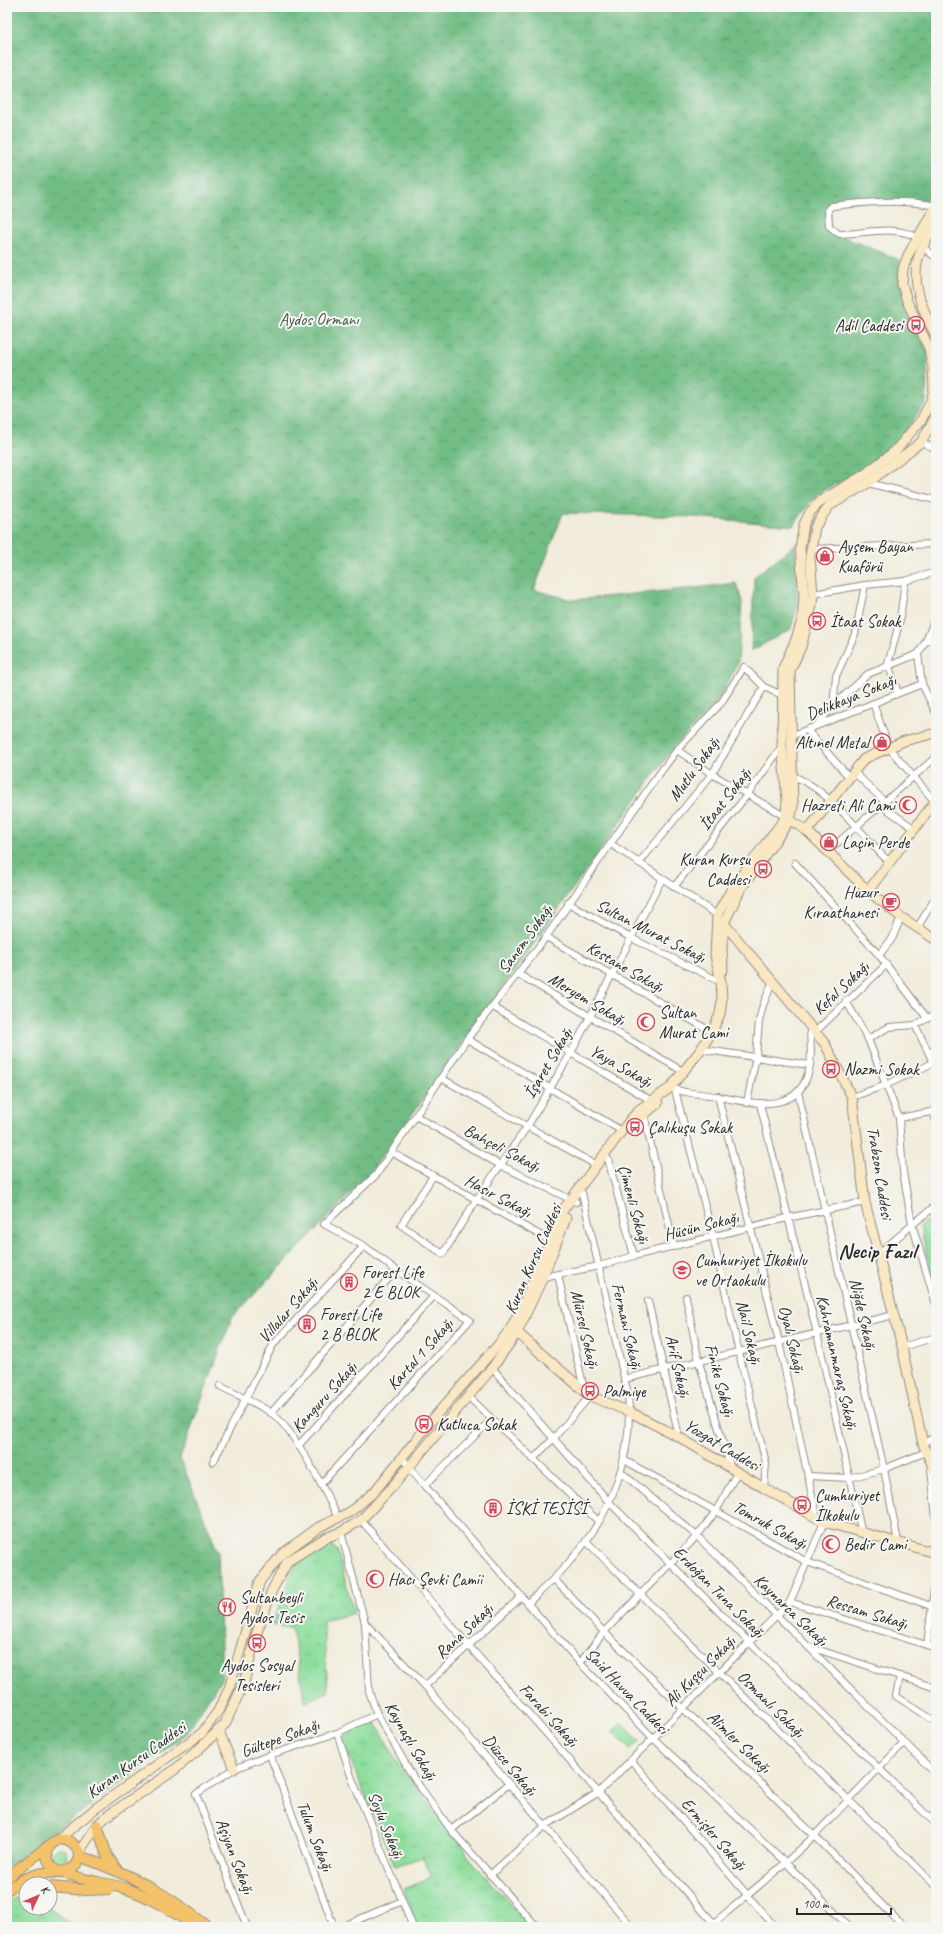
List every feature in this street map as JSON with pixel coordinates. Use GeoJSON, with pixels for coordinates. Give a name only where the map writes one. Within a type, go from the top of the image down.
{"type":"FeatureCollection","features":[{"type":"Feature","properties":{"kind":"main road","name":"Kuran Kursu Caddesi"},"geometry":{"type":"LineString","coordinates":[[53,1843],[96,1808],[202,1733],[218,1711],[228,1689],[260,1581],[282,1554],[319,1527],[350,1512],[374,1492],[437,1414],[514,1330],[524,1300],[563,1210],[582,1193],[633,1124],[673,1089],[706,1050],[724,1016],[726,1001],[722,948],[724,923],[740,890],[788,819],[793,806],[790,671],[801,647],[810,616],[800,548],[804,524],[810,512],[822,500],[864,475],[895,451],[922,419],[932,398],[934,387],[933,368],[929,348],[907,301],[902,284],[903,269],[936,206]]}},
{"type":"Feature","properties":{"kind":"main road"},"geometry":{"type":"LineString","coordinates":[[935,330],[922,307],[915,280],[918,258],[936,223]]}},
{"type":"Feature","properties":{"kind":"main road","name":"Kuran Kursu Caddesi"},"geometry":{"type":"LineString","coordinates":[[79,1854],[97,1825],[107,1816],[173,1771],[225,1724],[244,1683],[256,1635],[272,1590],[288,1561],[324,1538],[337,1533],[360,1520],[409,1468],[469,1397],[492,1368],[514,1330],[543,1277],[567,1214],[596,1166],[640,1109],[652,1100],[673,1089],[712,1032],[720,1014],[721,982],[715,955],[717,915],[734,885],[788,819],[782,746],[783,668],[802,620],[808,595],[811,550],[815,527],[829,506],[868,483],[920,442],[936,416]]}},
{"type":"Feature","properties":{"kind":"main road"},"geometry":{"type":"LineString","coordinates":[[807,831],[864,759],[904,741],[936,732]]}},
{"type":"Feature","properties":{"kind":"main road"},"geometry":{"type":"LineString","coordinates":[[868,891],[935,801]]}},
{"type":"Feature","properties":{"kind":"main road"},"geometry":{"type":"LineString","coordinates":[[788,819],[807,831],[868,891],[901,917],[936,940]]}},
{"type":"Feature","properties":{"kind":"main road","name":"Trabzon Caddesi"},"geometry":{"type":"LineString","coordinates":[[717,915],[825,1044],[852,1097],[865,1202],[902,1347],[924,1448],[936,1474]]}},
{"type":"Feature","properties":{"kind":"main road","name":"Yozgat Caddesi"},"geometry":{"type":"LineString","coordinates":[[514,1330],[587,1393],[630,1412],[679,1437],[734,1471],[821,1520],[862,1534],[898,1542],[936,1553]]}},
{"type":"Feature","properties":{"kind":"main road"},"geometry":{"type":"LineString","coordinates":[[350,1512],[357,1514],[360,1520]]}},
{"type":"Feature","properties":{"kind":"main road"},"geometry":{"type":"LineString","coordinates":[[334,1520],[327,1526],[329,1534],[337,1533]]}},
{"type":"Feature","properties":{"kind":"main road"},"geometry":{"type":"LineString","coordinates":[[219,1731],[234,1769]]}},
{"type":"Feature","properties":{"kind":"main road"},"geometry":{"type":"LineString","coordinates":[[97,1825],[106,1856],[118,1870]]}},
{"type":"Feature","properties":{"kind":"main road"},"geometry":{"type":"LineString","coordinates":[[7,1877],[53,1843],[62,1839],[71,1842],[79,1854],[118,1870],[166,1895],[208,1927]]}},
{"type":"Feature","properties":{"kind":"main road"},"geometry":{"type":"LineString","coordinates":[[53,1843],[46,1856],[47,1861],[60,1872],[86,1881],[126,1889],[148,1898],[195,1927]]}},
{"type":"Feature","properties":{"kind":"main road"},"geometry":{"type":"LineString","coordinates":[[32,1876],[37,1874],[60,1872],[73,1868],[79,1854]]}},
{"type":"Feature","properties":{"kind":"main road"},"geometry":{"type":"LineString","coordinates":[[7,1890],[18,1883]]}},
{"type":"Feature","properties":{"kind":"main road"},"geometry":{"type":"LineString","coordinates":[[58,1888],[87,1890],[126,1889]]}},
{"type":"Feature","properties":{"kind":"street"},"geometry":{"type":"LineString","coordinates":[[918,238],[910,233],[891,232],[839,234],[828,226],[828,209],[832,206],[862,202],[923,203],[936,206]]}},
{"type":"Feature","properties":{"kind":"street"},"geometry":{"type":"LineString","coordinates":[[924,247],[936,258]]}},
{"type":"Feature","properties":{"kind":"street"},"geometry":{"type":"LineString","coordinates":[[920,442],[936,449]]}},
{"type":"Feature","properties":{"kind":"street"},"geometry":{"type":"LineString","coordinates":[[868,483],[936,500]]}},
{"type":"Feature","properties":{"kind":"street"},"geometry":{"type":"LineString","coordinates":[[811,550],[935,544],[936,550]]}},
{"type":"Feature","properties":{"kind":"street"},"geometry":{"type":"LineString","coordinates":[[808,595],[865,585],[905,581],[936,572]]}},
{"type":"Feature","properties":{"kind":"street"},"geometry":{"type":"LineString","coordinates":[[898,693],[888,664],[900,620],[905,581]]}},
{"type":"Feature","properties":{"kind":"street"},"geometry":{"type":"LineString","coordinates":[[833,706],[836,676],[855,634],[865,585]]}},
{"type":"Feature","properties":{"kind":"street"},"geometry":{"type":"LineString","coordinates":[[936,616],[926,641],[918,654],[922,684],[936,713]]}},
{"type":"Feature","properties":{"kind":"street"},"geometry":{"type":"LineString","coordinates":[[926,641],[936,640]]}},
{"type":"Feature","properties":{"kind":"street"},"geometry":{"type":"LineString","coordinates":[[817,726],[833,706],[868,674],[888,664],[918,654]]}},
{"type":"Feature","properties":{"kind":"street","name":"Sanem Sokağı"},"geometry":{"type":"LineString","coordinates":[[324,1224],[376,1175],[468,1039],[546,938],[568,903],[677,750],[722,703],[744,667],[764,687]]}},
{"type":"Feature","properties":{"kind":"street","name":"Delikkaya Sokağı"},"geometry":{"type":"LineString","coordinates":[[791,736],[922,684]]}},
{"type":"Feature","properties":{"kind":"street"},"geometry":{"type":"LineString","coordinates":[[764,687],[782,695]]}},
{"type":"Feature","properties":{"kind":"street","name":"Mutlu Sokağı"},"geometry":{"type":"LineString","coordinates":[[639,863],[712,774],[764,687]]}},
{"type":"Feature","properties":{"kind":"street"},"geometry":{"type":"LineString","coordinates":[[873,703],[889,748],[935,801]]}},
{"type":"Feature","properties":{"kind":"street"},"geometry":{"type":"LineString","coordinates":[[807,730],[851,775],[914,829]]}},
{"type":"Feature","properties":{"kind":"street","name":"İtaat Sokağı"},"geometry":{"type":"LineString","coordinates":[[674,887],[747,795],[782,746]]}},
{"type":"Feature","properties":{"kind":"street"},"geometry":{"type":"LineString","coordinates":[[677,750],[712,774],[788,819]]}},
{"type":"Feature","properties":{"kind":"street"},"geometry":{"type":"LineString","coordinates":[[827,852],[914,778],[936,757]]}},
{"type":"Feature","properties":{"kind":"street"},"geometry":{"type":"LineString","coordinates":[[792,776],[809,784],[830,801],[884,858],[890,860]]}},
{"type":"Feature","properties":{"kind":"street"},"geometry":{"type":"LineString","coordinates":[[611,844],[717,915]]}},
{"type":"Feature","properties":{"kind":"street"},"geometry":{"type":"LineString","coordinates":[[794,863],[879,955],[927,1018]]}},
{"type":"Feature","properties":{"kind":"street","name":"İşaret Sokağı"},"geometry":{"type":"LineString","coordinates":[[433,1176],[401,1225],[443,1254],[476,1200],[527,1127],[549,1087],[571,1053],[662,879]]}},
{"type":"Feature","properties":{"kind":"street"},"geometry":{"type":"LineString","coordinates":[[917,928],[936,897]]}},
{"type":"Feature","properties":{"kind":"street","name":"Sultan Murat Sokağı"},"geometry":{"type":"LineString","coordinates":[[568,903],[631,938],[721,982]]}},
{"type":"Feature","properties":{"kind":"street"},"geometry":{"type":"LineString","coordinates":[[879,955],[892,939],[901,917]]}},
{"type":"Feature","properties":{"kind":"street","name":"Kestane Sokağı"},"geometry":{"type":"LineString","coordinates":[[546,938],[712,1032]]}},
{"type":"Feature","properties":{"kind":"street","name":"Kefal Sokağı"},"geometry":{"type":"LineString","coordinates":[[812,1029],[886,965]]}},
{"type":"Feature","properties":{"kind":"street","name":"Meryem Sokağı"},"geometry":{"type":"LineString","coordinates":[[518,974],[590,1018],[684,1072]]}},
{"type":"Feature","properties":{"kind":"street"},"geometry":{"type":"LineString","coordinates":[[747,1103],[756,1056],[759,1021],[763,1005],[773,981]]}},
{"type":"Feature","properties":{"kind":"street"},"geometry":{"type":"LineString","coordinates":[[846,1001],[868,1039],[899,1118],[903,1172],[912,1224],[936,1304]]}},
{"type":"Feature","properties":{"kind":"street","name":"Yaya Sokağı"},"geometry":{"type":"LineString","coordinates":[[493,1007],[652,1100]]}},
{"type":"Feature","properties":{"kind":"street"},"geometry":{"type":"LineString","coordinates":[[868,1039],[889,1028],[915,1025],[936,1014]]}},
{"type":"Feature","properties":{"kind":"street"},"geometry":{"type":"LineString","coordinates":[[852,1097],[935,1066],[915,1025]]}},
{"type":"Feature","properties":{"kind":"street"},"geometry":{"type":"LineString","coordinates":[[673,1089],[718,1096],[747,1103],[760,1104],[782,1102],[798,1092],[807,1076],[810,1065],[812,1029]]}},
{"type":"Feature","properties":{"kind":"street"},"geometry":{"type":"LineString","coordinates":[[468,1039],[622,1131]]}},
{"type":"Feature","properties":{"kind":"street"},"geometry":{"type":"LineString","coordinates":[[928,1053],[936,1048]]}},
{"type":"Feature","properties":{"kind":"street"},"geometry":{"type":"LineString","coordinates":[[706,1050],[810,1065]]}},
{"type":"Feature","properties":{"kind":"street"},"geometry":{"type":"LineString","coordinates":[[442,1078],[596,1166]]}},
{"type":"Feature","properties":{"kind":"street","name":"Nail Sokağı"},"geometry":{"type":"LineString","coordinates":[[673,1089],[713,1237],[738,1352],[766,1463],[764,1488]]}},
{"type":"Feature","properties":{"kind":"street","name":"Niğde Sokağı"},"geometry":{"type":"LineString","coordinates":[[798,1092],[884,1469],[898,1542]]}},
{"type":"Feature","properties":{"kind":"street","name":"Oyalı Sokağı"},"geometry":{"type":"LineString","coordinates":[[718,1096],[780,1342],[808,1476],[821,1520]]}},
{"type":"Feature","properties":{"kind":"street","name":"Kahramanmaraş Sokağı"},"geometry":{"type":"LineString","coordinates":[[760,1104],[787,1218],[817,1333],[862,1534]]}},
{"type":"Feature","properties":{"kind":"street"},"geometry":{"type":"LineString","coordinates":[[899,1118],[935,1111],[936,1121]]}},
{"type":"Feature","properties":{"kind":"street"},"geometry":{"type":"LineString","coordinates":[[644,1114],[674,1247]]}},
{"type":"Feature","properties":{"kind":"street","name":"Bahçeli Sokağı"},"geometry":{"type":"LineString","coordinates":[[416,1116],[500,1165],[574,1201]]}},
{"type":"Feature","properties":{"kind":"street","name":"Hasır Sokağı"},"geometry":{"type":"LineString","coordinates":[[391,1152],[549,1240]]}},
{"type":"Feature","properties":{"kind":"street","name":"Çimenli Sokağı"},"geometry":{"type":"LineString","coordinates":[[608,1159],[634,1256]]}},
{"type":"Feature","properties":{"kind":"street","name":"Fermani Sokağı"},"geometry":{"type":"LineString","coordinates":[[528,1603],[572,1560],[586,1541],[610,1503],[624,1460],[630,1412],[624,1379],[582,1193]]}},
{"type":"Feature","properties":{"kind":"street","name":"Hüsün Sokağı"},"geometry":{"type":"LineString","coordinates":[[543,1277],[599,1266],[787,1218],[865,1202]]}},
{"type":"Feature","properties":{"kind":"street"},"geometry":{"type":"LineString","coordinates":[[878,1253],[936,1205]]}},
{"type":"Feature","properties":{"kind":"street","name":"Kartal 1 Sokağı"},"geometry":{"type":"LineString","coordinates":[[321,1484],[470,1320],[396,1270],[364,1246],[324,1224]]}},
{"type":"Feature","properties":{"kind":"street","name":"Villalar Sokağı"},"geometry":{"type":"LineString","coordinates":[[212,1462],[273,1345],[364,1246]]}},
{"type":"Feature","properties":{"kind":"street"},"geometry":{"type":"LineString","coordinates":[[271,1413],[396,1270]]}},
{"type":"Feature","properties":{"kind":"street","name":"Mürsel Sokağı"},"geometry":{"type":"LineString","coordinates":[[558,1275],[587,1393]]}},
{"type":"Feature","properties":{"kind":"street","name":"Kanguru Sokağı"},"geometry":{"type":"LineString","coordinates":[[298,1446],[434,1296]]}},
{"type":"Feature","properties":{"kind":"street","name":"Finike Sokağı"},"geometry":{"type":"LineString","coordinates":[[686,1297],[699,1362],[734,1471]]}},
{"type":"Feature","properties":{"kind":"street","name":"Arif Sokağı"},"geometry":{"type":"LineString","coordinates":[[648,1301],[665,1370],[679,1437]]}},
{"type":"Feature","properties":{"kind":"street"},"geometry":{"type":"LineString","coordinates":[[624,1379],[894,1315]]}},
{"type":"Feature","properties":{"kind":"street"},"geometry":{"type":"LineString","coordinates":[[902,1347],[936,1336]]}},
{"type":"Feature","properties":{"kind":"street","name":"Erdoğan Tuna Sokağı"},"geometry":{"type":"LineString","coordinates":[[492,1368],[610,1503],[749,1642],[936,1824]]}},
{"type":"Feature","properties":{"kind":"street"},"geometry":{"type":"LineString","coordinates":[[220,1386],[271,1413],[286,1428],[321,1484],[334,1520]]}},
{"type":"Feature","properties":{"kind":"street"},"geometry":{"type":"LineString","coordinates":[[533,1459],[554,1439],[587,1393]]}},
{"type":"Feature","properties":{"kind":"street"},"geometry":{"type":"LineString","coordinates":[[469,1397],[598,1521]]}},
{"type":"Feature","properties":{"kind":"street"},"geometry":{"type":"LineString","coordinates":[[425,1485],[492,1419]]}},
{"type":"Feature","properties":{"kind":"street"},"geometry":{"type":"LineString","coordinates":[[808,1476],[849,1478],[884,1469],[924,1448],[936,1436]]}},
{"type":"Feature","properties":{"kind":"street","name":"Said Havva Caddesi"},"geometry":{"type":"LineString","coordinates":[[403,1458],[409,1468],[580,1663],[653,1738],[785,1862],[849,1927]]}},
{"type":"Feature","properties":{"kind":"street","name":"Tomruk Sokağı"},"geometry":{"type":"LineString","coordinates":[[624,1460],[807,1562],[931,1606]]}},
{"type":"Feature","properties":{"kind":"street"},"geometry":{"type":"LineString","coordinates":[[931,1462],[936,1519]]}},
{"type":"Feature","properties":{"kind":"street"},"geometry":{"type":"LineString","coordinates":[[580,1663],[604,1632],[672,1564],[697,1536],[716,1511],[734,1471]]}},
{"type":"Feature","properties":{"kind":"street","name":"Kaynarca Sokağı"},"geometry":{"type":"LineString","coordinates":[[621,1472],[697,1536],[775,1616],[936,1774]]}},
{"type":"Feature","properties":{"kind":"street","name":"Farabi Sokağı"},"geometry":{"type":"LineString","coordinates":[[360,1520],[469,1646],[599,1792],[713,1926]]}},
{"type":"Feature","properties":{"kind":"street","name":"Ali Kuşçu Sokağı"},"geometry":{"type":"LineString","coordinates":[[490,1875],[545,1826],[599,1792],[790,1602],[807,1562],[821,1520]]}},
{"type":"Feature","properties":{"kind":"street","name":"Kaynaşlı Sokağı"},"geometry":{"type":"LineString","coordinates":[[337,1533],[365,1623],[369,1691],[377,1714],[413,1777],[452,1830],[537,1927]]}},
{"type":"Feature","properties":{"kind":"street","name":"Osmanlı Sokağı"},"geometry":{"type":"LineString","coordinates":[[586,1541],[640,1596],[936,1886]]}},
{"type":"Feature","properties":{"kind":"street"},"geometry":{"type":"LineString","coordinates":[[927,1645],[936,1574]]}},
{"type":"Feature","properties":{"kind":"street","name":"Alimler Sokağı"},"geometry":{"type":"LineString","coordinates":[[554,1579],[604,1632],[814,1835],[904,1927]]}},
{"type":"Feature","properties":{"kind":"street","name":"Rana Sokağı"},"geometry":{"type":"LineString","coordinates":[[425,1686],[522,1596]]}},
{"type":"Feature","properties":{"kind":"street","name":"Ressam Sokağı"},"geometry":{"type":"LineString","coordinates":[[790,1602],[936,1648]]}},
{"type":"Feature","properties":{"kind":"street","name":"Düzce Sokağı"},"geometry":{"type":"LineString","coordinates":[[365,1623],[425,1686],[632,1927]]}},
{"type":"Feature","properties":{"kind":"street"},"geometry":{"type":"LineString","coordinates":[[808,1647],[936,1688]]}},
{"type":"Feature","properties":{"kind":"street"},"geometry":{"type":"LineString","coordinates":[[900,1676],[896,1696],[936,1722]]}},
{"type":"Feature","properties":{"kind":"street","name":"Gültepe Sokağı"},"geometry":{"type":"LineString","coordinates":[[196,1794],[234,1769],[270,1755],[337,1733],[377,1714]]}},
{"type":"Feature","properties":{"kind":"street","name":"Soylu Sokağı"},"geometry":{"type":"LineString","coordinates":[[337,1733],[352,1779],[413,1927]]}},
{"type":"Feature","properties":{"kind":"street"},"geometry":{"type":"LineString","coordinates":[[713,1926],[814,1835],[847,1799],[904,1743]]}},
{"type":"Feature","properties":{"kind":"street","name":"Tulum Sokağı"},"geometry":{"type":"LineString","coordinates":[[270,1755],[334,1927]]}},
{"type":"Feature","properties":{"kind":"street","name":"Ermişler Sokağı"},"geometry":{"type":"LineString","coordinates":[[631,1760],[775,1927]]}},
{"type":"Feature","properties":{"kind":"street"},"geometry":{"type":"LineString","coordinates":[[452,1830],[509,1784]]}},
{"type":"Feature","properties":{"kind":"street","name":"Aşiyan Sokağı"},"geometry":{"type":"LineString","coordinates":[[196,1794],[247,1927]]}},
{"type":"Feature","properties":{"kind":"street"},"geometry":{"type":"LineString","coordinates":[[341,1927],[402,1901]]}},
{"type":"Feature","properties":{"kind":"green space","name":"Aydos Ormanı"},"geometry":{"type":"Polygon","coordinates":[[[7,7],[936,7],[936,199],[831,202],[829,231],[900,260],[900,278],[928,353],[926,402],[897,443],[853,475],[816,495],[793,526],[694,517],[563,513],[534,590],[572,600],[736,583],[742,601],[738,663],[718,701],[674,747],[371,1172],[232,1318],[180,1458],[218,1552],[222,1678],[185,1735],[7,1867],[7,7]]]}},
{"type":"Feature","properties":{"kind":"green space"},"geometry":{"type":"Polygon","coordinates":[[[795,545],[798,605],[791,629],[751,651],[754,577],[795,545]]]}},
{"type":"Feature","properties":{"kind":"green space"},"geometry":{"type":"Polygon","coordinates":[[[936,1213],[936,1292],[920,1226],[936,1213]]]}},
{"type":"Feature","properties":{"kind":"green space"},"geometry":{"type":"Polygon","coordinates":[[[328,1543],[337,1550],[354,1613],[323,1621],[328,1692],[305,1702],[292,1628],[272,1625],[295,1564],[328,1543]]]}},
{"type":"Feature","properties":{"kind":"green space"},"geometry":{"type":"Polygon","coordinates":[[[375,1721],[401,1769],[451,1828],[473,1863],[531,1927],[417,1927],[404,1889],[432,1876],[422,1857],[395,1866],[341,1737],[375,1721]]]}},
{"type":"Feature","properties":{"kind":"green space"},"geometry":{"type":"Polygon","coordinates":[[[622,1723],[639,1741],[630,1749],[613,1731],[622,1723]]]}},
{"type":"Feature","properties":{"kind":"green space"},"geometry":{"type":"Polygon","coordinates":[[[59,1848],[65,1851],[68,1857],[65,1863],[59,1866],[53,1863],[50,1857],[53,1851],[59,1848]]]}},
{"type":"Feature","properties":{"kind":"green space"},"geometry":{"type":"Polygon","coordinates":[[[18,1898],[18,1916],[58,1916],[58,1915],[75,1927],[7,1927],[7,1901],[18,1898]]]}},
{"type":"Feature","properties":{"kind":"place","name":"Adil Caddesi"},"geometry":{"type":"Point","coordinates":[916,325]}},
{"type":"Feature","properties":{"kind":"place","name":"Ayşem Bayan Kuaförü"},"geometry":{"type":"Point","coordinates":[825,556]}},
{"type":"Feature","properties":{"kind":"place","name":"İtaat Sokak"},"geometry":{"type":"Point","coordinates":[817,621]}},
{"type":"Feature","properties":{"kind":"place","name":"Altınel Metal"},"geometry":{"type":"Point","coordinates":[882,742]}},
{"type":"Feature","properties":{"kind":"place","name":"Hazreti Ali Cami"},"geometry":{"type":"Point","coordinates":[908,805]}},
{"type":"Feature","properties":{"kind":"place","name":"Laçin Perde"},"geometry":{"type":"Point","coordinates":[829,842]}},
{"type":"Feature","properties":{"kind":"place","name":"Kuran Kursu Caddesi"},"geometry":{"type":"Point","coordinates":[763,869]}},
{"type":"Feature","properties":{"kind":"place","name":"Huzur Kıraathanesi"},"geometry":{"type":"Point","coordinates":[891,902]}},
{"type":"Feature","properties":{"kind":"place","name":"Sultan Murat Cami"},"geometry":{"type":"Point","coordinates":[646,1022]}},
{"type":"Feature","properties":{"kind":"place","name":"Nazmi Sokak"},"geometry":{"type":"Point","coordinates":[831,1069]}},
{"type":"Feature","properties":{"kind":"place","name":"Çalıkuşu Sokak"},"geometry":{"type":"Point","coordinates":[635,1127]}},
{"type":"Feature","properties":{"kind":"place","name":"Cumhuriyet İlkokulu ve Ortaokulu"},"geometry":{"type":"Point","coordinates":[682,1270]}},
{"type":"Feature","properties":{"kind":"place","name":"Forest Life 2 E BLOK"},"geometry":{"type":"Point","coordinates":[349,1282]}},
{"type":"Feature","properties":{"kind":"place","name":"Forest Life 2 B BLOK"},"geometry":{"type":"Point","coordinates":[307,1324]}},
{"type":"Feature","properties":{"kind":"place","name":"Palmiye"},"geometry":{"type":"Point","coordinates":[590,1391]}},
{"type":"Feature","properties":{"kind":"place","name":"Kutluca Sokak"},"geometry":{"type":"Point","coordinates":[424,1424]}},
{"type":"Feature","properties":{"kind":"place","name":"Cumhuriyet İlkokulu"},"geometry":{"type":"Point","coordinates":[802,1505]}},
{"type":"Feature","properties":{"kind":"place","name":"İSKİ TESİSİ"},"geometry":{"type":"Point","coordinates":[493,1508]}},
{"type":"Feature","properties":{"kind":"place","name":"Bedir Cami"},"geometry":{"type":"Point","coordinates":[831,1544]}},
{"type":"Feature","properties":{"kind":"place","name":"Hacı Şevki Camii"},"geometry":{"type":"Point","coordinates":[375,1579]}},
{"type":"Feature","properties":{"kind":"place","name":"Sultanbeyli Aydos Tesis"},"geometry":{"type":"Point","coordinates":[227,1607]}},
{"type":"Feature","properties":{"kind":"place","name":"Aydos Sosyal Tesisleri"},"geometry":{"type":"Point","coordinates":[257,1643]}},
{"type":"Feature","properties":{"kind":"district","name":"Necip Fazıl"},"geometry":{"type":"Point","coordinates":[877,1251]}}]}
